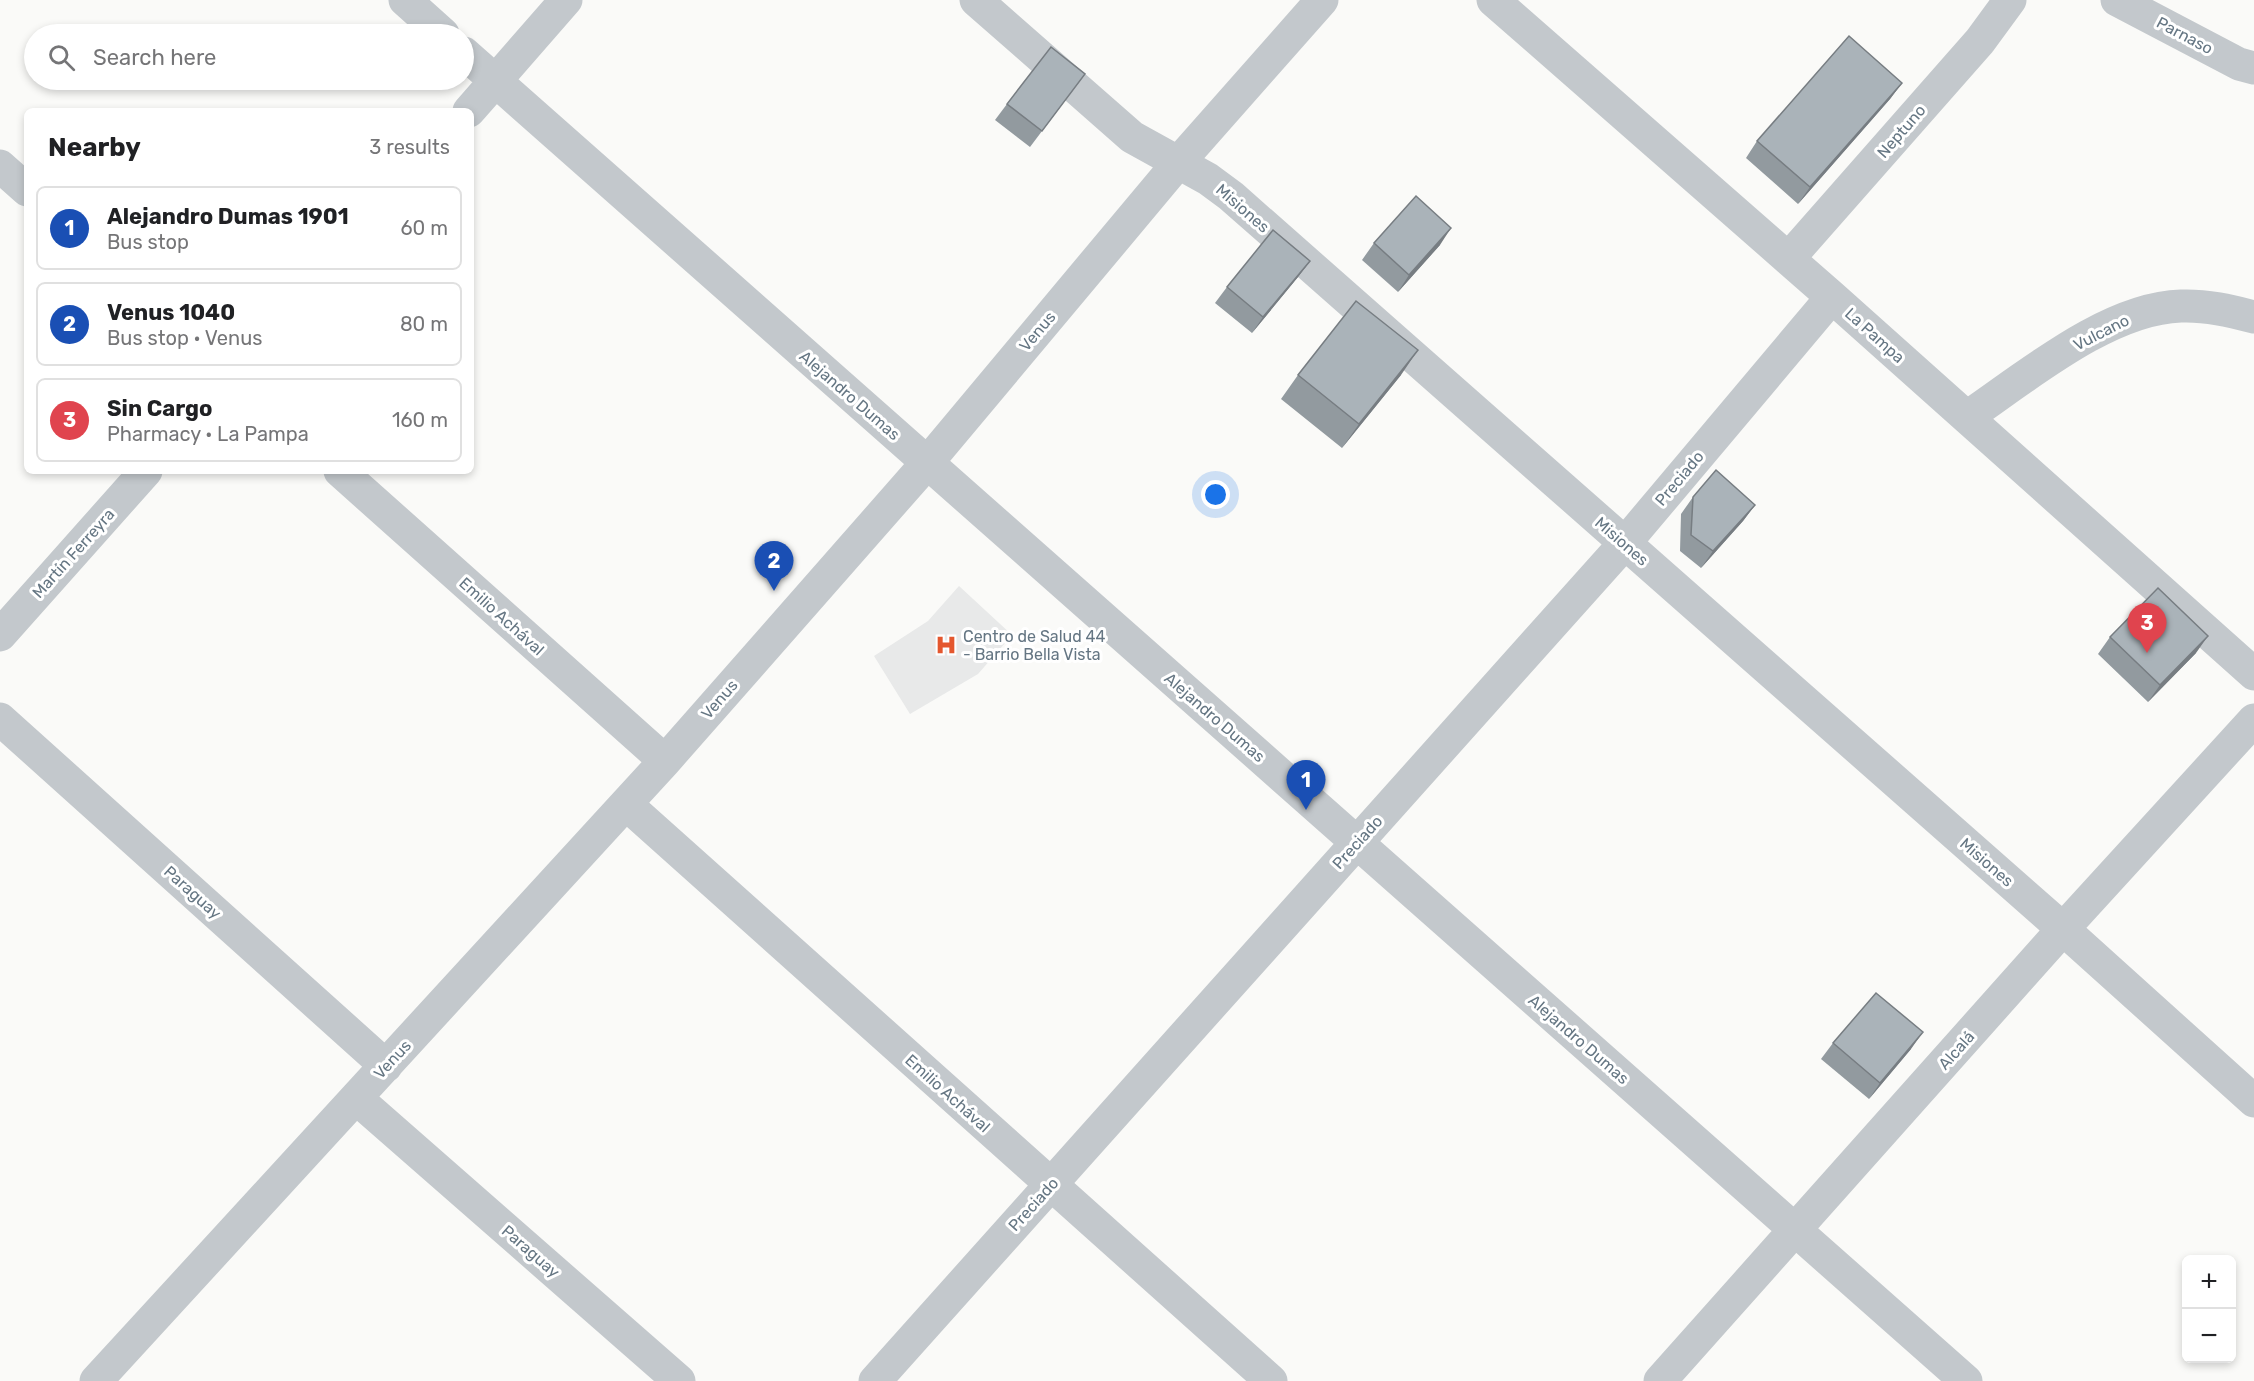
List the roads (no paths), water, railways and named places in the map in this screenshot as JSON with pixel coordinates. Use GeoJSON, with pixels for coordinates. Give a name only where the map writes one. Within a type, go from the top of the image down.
{"type":"FeatureCollection","features":[{"type":"Feature","properties":{"kind":"street"},"geometry":{"type":"LineString","coordinates":[[405,0],[432,24]]}},
{"type":"Feature","properties":{"kind":"street"},"geometry":{"type":"LineString","coordinates":[[472,108],[566,0]]}},
{"type":"Feature","properties":{"kind":"street","name":"Venus"},"geometry":{"type":"LineString","coordinates":[[96,1381],[665,761],[927,463],[1178,163],[1322,0]]}},
{"type":"Feature","properties":{"kind":"street","name":"La Pampa"},"geometry":{"type":"LineString","coordinates":[[1493,0],[1789,258],[2254,674]]}},
{"type":"Feature","properties":{"kind":"street","name":"Neptuno"},"geometry":{"type":"LineString","coordinates":[[1789,258],[1980,41],[2010,0]]}},
{"type":"Feature","properties":{"kind":"street","name":"Parnaso"},"geometry":{"type":"LineString","coordinates":[[2117,0],[2239,64],[2254,68]]}},
{"type":"Feature","properties":{"kind":"street","name":"Misiones"},"geometry":{"type":"LineString","coordinates":[[980,1],[1132,137],[1208,178],[1231,196],[2063,929],[2254,1101]]}},
{"type":"Feature","properties":{"kind":"street","name":"Alejandro Dumas"},"geometry":{"type":"LineString","coordinates":[[474,62],[1966,1381]]}},
{"type":"Feature","properties":{"kind":"street"},"geometry":{"type":"LineString","coordinates":[[0,166],[24,187]]}},
{"type":"Feature","properties":{"kind":"street","name":"Preciado"},"geometry":{"type":"LineString","coordinates":[[875,1381],[1624,543],[1832,297]]}},
{"type":"Feature","properties":{"kind":"street","name":"Vulcano"},"geometry":{"type":"LineString","coordinates":[[1967,417],[2083,339],[2138,314],[2181,306],[2227,310],[2254,317]]}},
{"type":"Feature","properties":{"kind":"street","name":"Martín Ferreyra"},"geometry":{"type":"LineString","coordinates":[[0,635],[143,474]]}},
{"type":"Feature","properties":{"kind":"street","name":"Emilio Achával"},"geometry":{"type":"LineString","coordinates":[[343,474],[665,761]]}},
{"type":"Feature","properties":{"kind":"street","name":"Paraguay"},"geometry":{"type":"LineString","coordinates":[[0,719],[386,1066]]}},
{"type":"Feature","properties":{"kind":"street","name":"Alcalá"},"geometry":{"type":"LineString","coordinates":[[1660,1381],[2063,929],[2254,720]]}},
{"type":"Feature","properties":{"kind":"street","name":"Emilio Achával"},"geometry":{"type":"LineString","coordinates":[[626,804],[1271,1381]]}},
{"type":"Feature","properties":{"kind":"street","name":"Paraguay"},"geometry":{"type":"LineString","coordinates":[[356,1098],[679,1381]]}},
{"type":"Feature","properties":{"kind":"place","name":"Venus 1040"},"geometry":{"type":"Point","coordinates":[774,591]}},
{"type":"Feature","properties":{"kind":"place","name":"Centro de Salud 44 - Barrio Bella Vista"},"geometry":{"type":"Point","coordinates":[946,645]}},
{"type":"Feature","properties":{"kind":"place","name":"Sin Cargo"},"geometry":{"type":"Point","coordinates":[2147,653]}},
{"type":"Feature","properties":{"kind":"place","name":"Alejandro Dumas 1901"},"geometry":{"type":"Point","coordinates":[1306,810]}}]}
